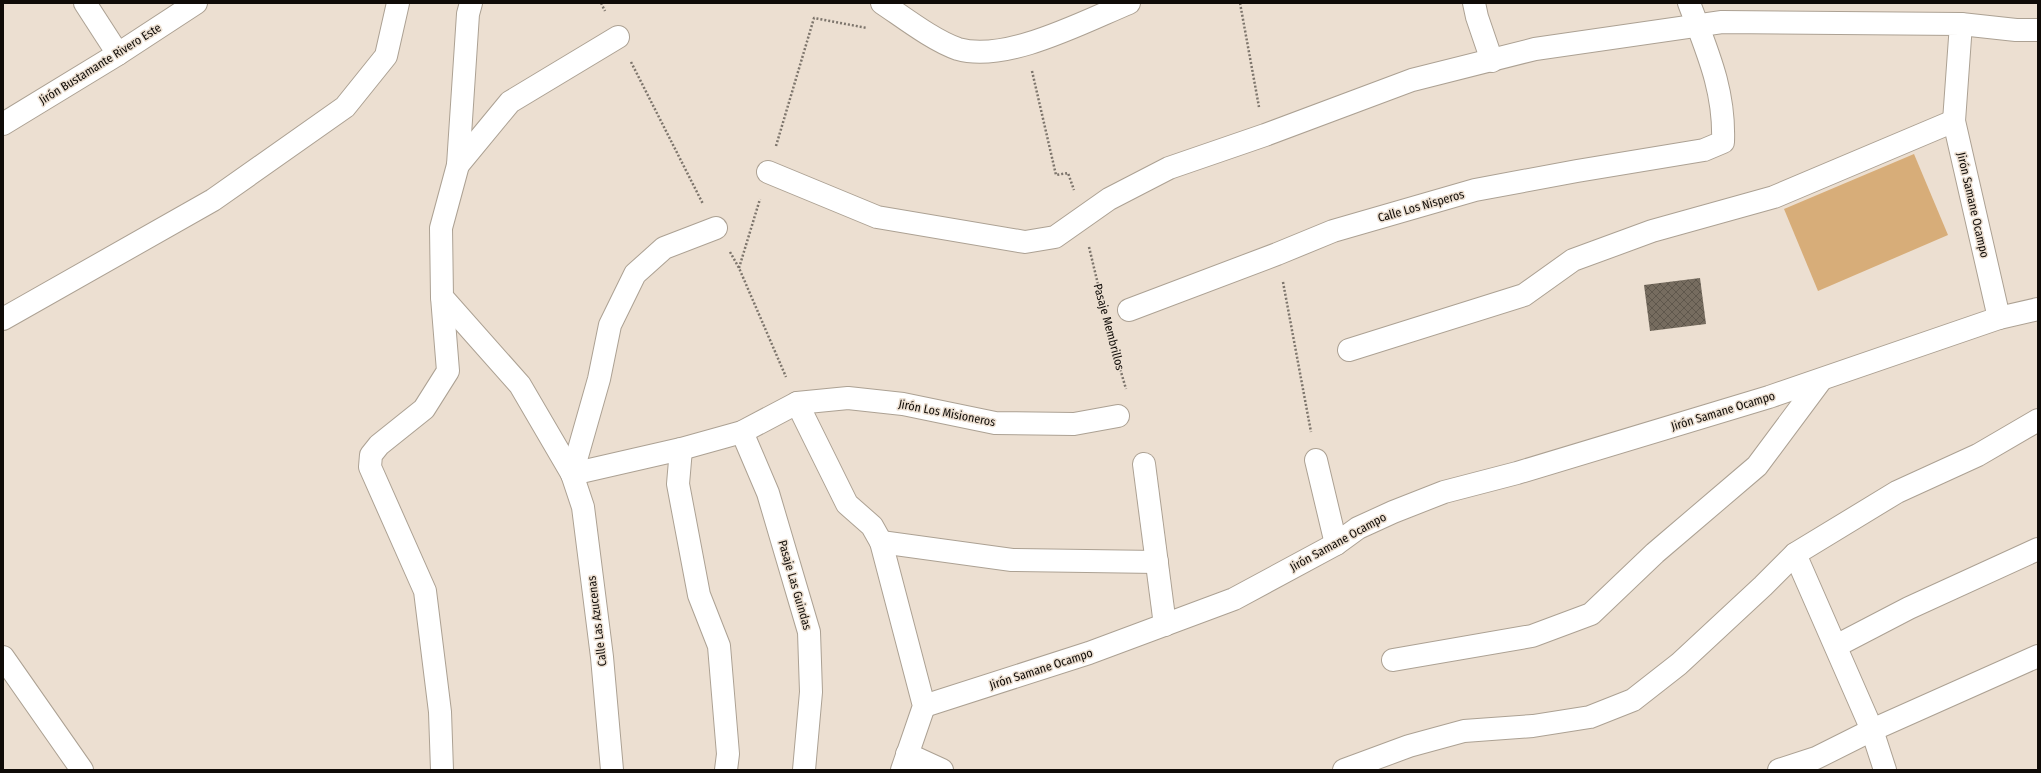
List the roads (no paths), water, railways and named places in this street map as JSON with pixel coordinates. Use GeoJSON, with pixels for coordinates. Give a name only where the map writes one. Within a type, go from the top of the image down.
{"type":"FeatureCollection","features":[{"type":"Feature","properties":{"kind":"street"},"geometry":{"type":"LineString","coordinates":[[85,3],[118,54]]}},
{"type":"Feature","properties":{"kind":"street","name":"Jirón Bustamante Rivero Este"},"geometry":{"type":"LineString","coordinates":[[3,124],[118,54],[196,3]]}},
{"type":"Feature","properties":{"kind":"street"},"geometry":{"type":"LineString","coordinates":[[3,319],[214,200],[345,107],[386,56],[398,3]]}},
{"type":"Feature","properties":{"kind":"street"},"geometry":{"type":"LineString","coordinates":[[442,770],[440,712],[425,591],[370,468],[371,455],[379,445],[424,409],[448,371],[442,298],[441,228],[458,165],[468,14],[471,3]]}},
{"type":"Feature","properties":{"kind":"street"},"geometry":{"type":"LineString","coordinates":[[882,3],[941,41],[958,49],[980,52],[1026,45],[1128,3]]}},
{"type":"Feature","properties":{"kind":"street"},"geometry":{"type":"LineString","coordinates":[[1474,3],[1477,17],[1492,61]]}},
{"type":"Feature","properties":{"kind":"street"},"geometry":{"type":"LineString","coordinates":[[1690,3],[1697,25]]}},
{"type":"Feature","properties":{"kind":"street"},"geometry":{"type":"LineString","coordinates":[[768,172],[877,217],[1025,242],[1055,237],[1109,199],[1169,168],[1265,135],[1412,80],[1535,49],[1722,22],[1961,24],[2016,30],[2038,30]]}},
{"type":"Feature","properties":{"kind":"street","name":"Jirón Samane Ocampo"},"geometry":{"type":"LineString","coordinates":[[924,706],[1089,653],[1165,626],[1234,599],[1336,544],[1358,528],[1444,492],[1517,473],[1769,397],[1999,318],[1954,121],[1961,24]]}},
{"type":"Feature","properties":{"kind":"street","name":"Calle Los Nisperos"},"geometry":{"type":"LineString","coordinates":[[1129,310],[1277,254],[1333,231],[1475,190],[1704,150],[1723,142],[1723,125],[1718,83],[1697,25]]}},
{"type":"Feature","properties":{"kind":"street"},"geometry":{"type":"LineString","coordinates":[[458,165],[510,102],[618,37]]}},
{"type":"Feature","properties":{"kind":"street"},"geometry":{"type":"LineString","coordinates":[[1349,350],[1524,294],[1573,260],[1652,231],[1774,197],[1954,121]]}},
{"type":"Feature","properties":{"kind":"street"},"geometry":{"type":"LineString","coordinates":[[716,228],[664,248],[635,274],[610,325],[599,379],[572,474],[681,449],[742,432],[797,403],[847,504],[872,526],[881,542],[924,706],[904,762],[942,770]]}},
{"type":"Feature","properties":{"kind":"street","name":"Calle Las Azucenas"},"geometry":{"type":"LineString","coordinates":[[442,298],[520,385],[572,474],[583,507],[602,657],[612,770]]}},
{"type":"Feature","properties":{"kind":"street"},"geometry":{"type":"LineString","coordinates":[[1999,318],[2038,309]]}},
{"type":"Feature","properties":{"kind":"street"},"geometry":{"type":"LineString","coordinates":[[1393,660],[1532,636],[1591,614],[1655,553],[1757,466],[1821,380]]}},
{"type":"Feature","properties":{"kind":"street","name":"Jirón Los Misioneros"},"geometry":{"type":"LineString","coordinates":[[797,403],[848,398],[903,404],[995,424],[1074,424],[1118,416]]}},
{"type":"Feature","properties":{"kind":"street"},"geometry":{"type":"LineString","coordinates":[[1344,770],[1409,746],[1464,732],[1532,726],[1590,717],[1633,700],[1679,664],[1763,586],[1795,554],[1897,492],[1978,454],[2038,420]]}},
{"type":"Feature","properties":{"kind":"street","name":"Pasaje Las Guindas"},"geometry":{"type":"LineString","coordinates":[[742,432],[768,493],[809,632],[810,692],[804,770]]}},
{"type":"Feature","properties":{"kind":"street"},"geometry":{"type":"LineString","coordinates":[[681,449],[678,484],[688,546],[699,595],[719,646],[728,754],[726,770]]}},
{"type":"Feature","properties":{"kind":"street"},"geometry":{"type":"LineString","coordinates":[[1316,460],[1336,544]]}},
{"type":"Feature","properties":{"kind":"street"},"geometry":{"type":"LineString","coordinates":[[1144,464],[1165,626]]}},
{"type":"Feature","properties":{"kind":"street"},"geometry":{"type":"LineString","coordinates":[[881,542],[1012,560],[1157,562]]}},
{"type":"Feature","properties":{"kind":"street"},"geometry":{"type":"LineString","coordinates":[[1836,646],[1909,608],[2038,548]]}},
{"type":"Feature","properties":{"kind":"street"},"geometry":{"type":"LineString","coordinates":[[1795,554],[1872,730],[1885,770]]}},
{"type":"Feature","properties":{"kind":"street"},"geometry":{"type":"LineString","coordinates":[[1779,770],[1816,758],[1872,730],[2038,656]]}},
{"type":"Feature","properties":{"kind":"street"},"geometry":{"type":"LineString","coordinates":[[3,657],[82,770]]}}]}
